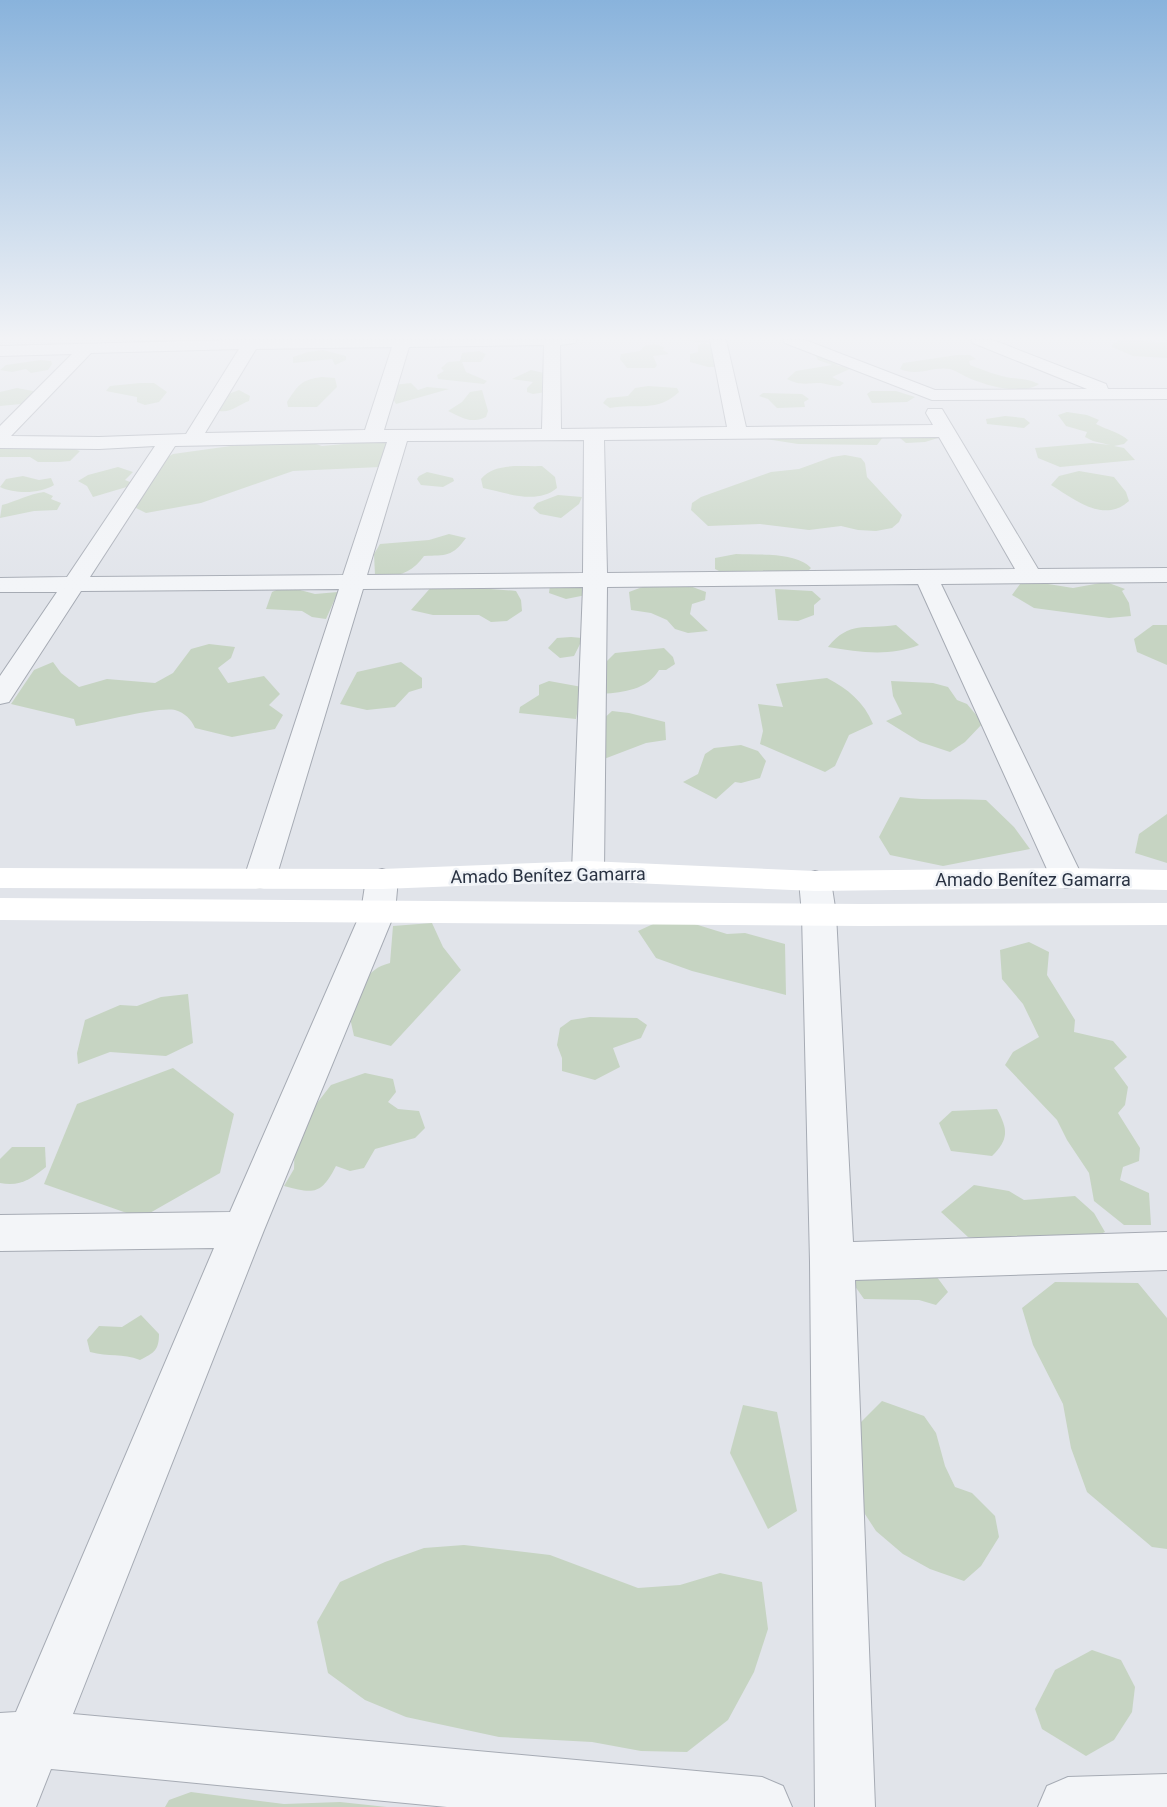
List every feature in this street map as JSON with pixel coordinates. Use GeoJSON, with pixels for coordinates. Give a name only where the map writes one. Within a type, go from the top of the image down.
{"type":"FeatureCollection","features":[{"type":"Feature","properties":{"kind":"main road","name":"Amado Benítez Gamarra"},"geometry":{"type":"LineString","coordinates":[[0,878],[260,878],[380,895],[588,871],[817,897],[1067,878],[1167,880]]}},
{"type":"Feature","properties":{"kind":"main road","name":"Amado Benítez Gamarra"},"geometry":{"type":"LineString","coordinates":[[0,909],[380,895],[817,897],[1167,914]]}},
{"type":"Feature","properties":{"kind":"street"},"geometry":{"type":"LineString","coordinates":[[0,437],[13,424]]}},
{"type":"Feature","properties":{"kind":"street"},"geometry":{"type":"LineString","coordinates":[[192,439],[201,424]]}},
{"type":"Feature","properties":{"kind":"street"},"geometry":{"type":"LineString","coordinates":[[373,436],[377,424]]}},
{"type":"Feature","properties":{"kind":"street"},"geometry":{"type":"LineString","coordinates":[[551,434],[552,424]]}},
{"type":"Feature","properties":{"kind":"street"},"geometry":{"type":"LineString","coordinates":[[736,424],[738,433]]}},
{"type":"Feature","properties":{"kind":"street"},"geometry":{"type":"LineString","coordinates":[[940,424],[1030,575]]}},
{"type":"Feature","properties":{"kind":"street"},"geometry":{"type":"LineString","coordinates":[[0,442],[99,443],[399,435],[944,432]]}},
{"type":"Feature","properties":{"kind":"street"},"geometry":{"type":"LineString","coordinates":[[588,871],[595,580],[594,434]]}},
{"type":"Feature","properties":{"kind":"street"},"geometry":{"type":"LineString","coordinates":[[260,878],[399,435]]}},
{"type":"Feature","properties":{"kind":"street"},"geometry":{"type":"LineString","coordinates":[[0,696],[71,585],[169,440]]}},
{"type":"Feature","properties":{"kind":"street"},"geometry":{"type":"LineString","coordinates":[[0,585],[1167,575]]}},
{"type":"Feature","properties":{"kind":"street"},"geometry":{"type":"LineString","coordinates":[[926,577],[1067,878]]}},
{"type":"Feature","properties":{"kind":"street"},"geometry":{"type":"LineString","coordinates":[[6,1807],[17,1740],[243,1230],[380,895]]}},
{"type":"Feature","properties":{"kind":"street"},"geometry":{"type":"LineString","coordinates":[[817,897],[832,1262],[845,1807]]}},
{"type":"Feature","properties":{"kind":"street"},"geometry":{"type":"LineString","coordinates":[[0,1233],[243,1230]]}},
{"type":"Feature","properties":{"kind":"street"},"geometry":{"type":"LineString","coordinates":[[832,1262],[1167,1251]]}},
{"type":"Feature","properties":{"kind":"street"},"geometry":{"type":"LineString","coordinates":[[17,1740],[762,1807]]}},
{"type":"Feature","properties":{"kind":"street"},"geometry":{"type":"LineString","coordinates":[[1068,1807],[1167,1804]]}},
{"type":"Feature","properties":{"kind":"green space"},"geometry":{"type":"Polygon","coordinates":[[[990,424],[1028,424],[1024,428],[990,424]]]}},
{"type":"Feature","properties":{"kind":"green space"},"geometry":{"type":"Polygon","coordinates":[[[1065,424],[1097,424],[1117,433],[1128,440],[1124,444],[1114,446],[1124,448],[1135,460],[1060,467],[1038,458],[1035,448],[1092,443],[1110,445],[1093,441],[1085,437],[1087,432],[1065,424]]]}},
{"type":"Feature","properties":{"kind":"green space"},"geometry":{"type":"Polygon","coordinates":[[[766,435],[935,435],[938,438],[925,442],[906,443],[900,438],[883,437],[877,445],[798,444],[766,439],[766,435]]]}},
{"type":"Feature","properties":{"kind":"green space"},"geometry":{"type":"Polygon","coordinates":[[[376,441],[393,445],[380,467],[293,471],[201,503],[146,513],[134,507],[161,461],[173,454],[245,444],[310,442],[322,446],[376,441]]]}},
{"type":"Feature","properties":{"kind":"green space"},"geometry":{"type":"Polygon","coordinates":[[[0,448],[71,448],[80,451],[70,461],[38,462],[30,457],[0,457],[0,448]]]}},
{"type":"Feature","properties":{"kind":"green space"},"geometry":{"type":"Polygon","coordinates":[[[845,455],[861,458],[865,463],[867,477],[902,515],[899,522],[892,528],[876,531],[841,526],[809,530],[760,524],[708,526],[691,510],[692,503],[701,497],[771,472],[799,469],[832,457],[845,455]]]}},
{"type":"Feature","properties":{"kind":"green space"},"geometry":{"type":"Polygon","coordinates":[[[509,466],[542,466],[555,477],[557,488],[549,493],[531,497],[483,488],[481,479],[494,470],[509,466]]]}},
{"type":"Feature","properties":{"kind":"green space"},"geometry":{"type":"Polygon","coordinates":[[[118,467],[133,472],[125,480],[130,482],[130,486],[93,497],[87,486],[78,481],[88,475],[118,467]]]}},
{"type":"Feature","properties":{"kind":"green space"},"geometry":{"type":"Polygon","coordinates":[[[1079,471],[1114,477],[1126,492],[1129,501],[1110,510],[1099,510],[1079,502],[1051,485],[1059,476],[1079,471]]]}},
{"type":"Feature","properties":{"kind":"green space"},"geometry":{"type":"Polygon","coordinates":[[[427,472],[453,478],[454,481],[443,487],[421,485],[417,479],[427,472]]]}},
{"type":"Feature","properties":{"kind":"green space"},"geometry":{"type":"Polygon","coordinates":[[[23,476],[39,480],[51,478],[54,485],[42,490],[27,492],[0,487],[6,479],[23,476]]]}},
{"type":"Feature","properties":{"kind":"green space"},"geometry":{"type":"Polygon","coordinates":[[[44,492],[53,496],[51,499],[61,503],[57,510],[34,511],[0,518],[2,505],[44,492]]]}},
{"type":"Feature","properties":{"kind":"green space"},"geometry":{"type":"Polygon","coordinates":[[[558,495],[582,497],[579,504],[561,518],[540,514],[533,508],[537,503],[558,495]]]}},
{"type":"Feature","properties":{"kind":"green space"},"geometry":{"type":"Polygon","coordinates":[[[449,534],[466,538],[452,552],[424,556],[408,571],[389,576],[375,575],[374,554],[380,544],[429,540],[449,534]]]}},
{"type":"Feature","properties":{"kind":"green space"},"geometry":{"type":"Polygon","coordinates":[[[736,554],[786,557],[796,559],[811,568],[807,572],[725,574],[715,569],[715,558],[736,554]]]}},
{"type":"Feature","properties":{"kind":"green space"},"geometry":{"type":"Polygon","coordinates":[[[1023,580],[1073,588],[1106,582],[1125,589],[1122,591],[1129,603],[1131,616],[1109,618],[1034,608],[1012,595],[1023,580]]]}},
{"type":"Feature","properties":{"kind":"green space"},"geometry":{"type":"Polygon","coordinates":[[[433,585],[516,591],[521,600],[522,611],[507,621],[491,622],[479,615],[433,615],[411,610],[433,585]]]}},
{"type":"Feature","properties":{"kind":"green space"},"geometry":{"type":"Polygon","coordinates":[[[550,585],[590,585],[586,595],[566,599],[549,593],[550,585]]]}},
{"type":"Feature","properties":{"kind":"green space"},"geometry":{"type":"Polygon","coordinates":[[[285,586],[315,594],[338,592],[326,619],[312,617],[302,611],[266,609],[272,592],[285,586]]]}},
{"type":"Feature","properties":{"kind":"green space"},"geometry":{"type":"Polygon","coordinates":[[[645,586],[690,586],[706,592],[705,600],[692,604],[690,614],[708,631],[688,633],[675,629],[667,620],[651,613],[631,610],[629,592],[645,586]]]}},
{"type":"Feature","properties":{"kind":"green space"},"geometry":{"type":"Polygon","coordinates":[[[775,589],[812,591],[821,599],[814,605],[814,615],[798,621],[778,620],[775,589]]]}},
{"type":"Feature","properties":{"kind":"green space"},"geometry":{"type":"Polygon","coordinates":[[[896,625],[919,645],[885,652],[862,652],[828,647],[851,629],[896,625]]]}},
{"type":"Feature","properties":{"kind":"green space"},"geometry":{"type":"Polygon","coordinates":[[[1153,625],[1167,625],[1167,665],[1137,652],[1134,639],[1153,625]]]}},
{"type":"Feature","properties":{"kind":"green space"},"geometry":{"type":"Polygon","coordinates":[[[557,638],[582,638],[584,643],[580,644],[574,656],[560,658],[548,648],[557,638]]]}},
{"type":"Feature","properties":{"kind":"green space"},"geometry":{"type":"Polygon","coordinates":[[[209,644],[235,647],[231,658],[218,668],[228,683],[264,676],[280,694],[269,705],[283,715],[275,729],[232,737],[195,728],[185,715],[167,709],[76,726],[74,719],[11,704],[34,670],[53,662],[61,673],[79,687],[107,679],[155,683],[173,673],[191,649],[209,644]]]}},
{"type":"Feature","properties":{"kind":"green space"},"geometry":{"type":"Polygon","coordinates":[[[664,648],[673,657],[675,664],[666,670],[659,670],[642,686],[627,691],[603,694],[598,670],[615,653],[664,648]]]}},
{"type":"Feature","properties":{"kind":"green space"},"geometry":{"type":"Polygon","coordinates":[[[401,662],[422,678],[422,688],[409,692],[395,707],[367,710],[340,704],[357,672],[401,662]]]}},
{"type":"Feature","properties":{"kind":"green space"},"geometry":{"type":"Polygon","coordinates":[[[827,678],[855,697],[873,724],[849,735],[835,766],[825,772],[760,744],[763,731],[758,704],[783,707],[776,684],[827,678]]]}},
{"type":"Feature","properties":{"kind":"green space"},"geometry":{"type":"Polygon","coordinates":[[[549,681],[582,687],[576,719],[519,713],[520,707],[539,695],[539,685],[549,681]]]}},
{"type":"Feature","properties":{"kind":"green space"},"geometry":{"type":"Polygon","coordinates":[[[891,681],[933,683],[948,687],[957,700],[967,704],[983,723],[965,742],[950,752],[920,742],[886,721],[902,714],[893,696],[891,681]]]}},
{"type":"Feature","properties":{"kind":"green space"},"geometry":{"type":"Polygon","coordinates":[[[612,711],[665,722],[666,740],[646,743],[604,759],[600,722],[612,711]]]}},
{"type":"Feature","properties":{"kind":"green space"},"geometry":{"type":"Polygon","coordinates":[[[741,745],[758,751],[766,761],[760,778],[741,783],[735,782],[716,799],[683,782],[698,774],[705,754],[714,748],[741,745]]]}},
{"type":"Feature","properties":{"kind":"green space"},"geometry":{"type":"Polygon","coordinates":[[[900,797],[986,800],[1014,827],[1030,849],[943,866],[890,855],[879,837],[900,797]]]}},
{"type":"Feature","properties":{"kind":"green space"},"geometry":{"type":"Polygon","coordinates":[[[1167,814],[1167,863],[1135,853],[1139,834],[1167,814]]]}},
{"type":"Feature","properties":{"kind":"green space"},"geometry":{"type":"Polygon","coordinates":[[[664,919],[685,921],[727,934],[745,933],[785,944],[786,995],[692,971],[656,958],[638,931],[664,919]]]}},
{"type":"Feature","properties":{"kind":"green space"},"geometry":{"type":"Polygon","coordinates":[[[432,923],[443,947],[461,970],[391,1046],[354,1036],[350,1013],[351,1002],[369,975],[390,963],[393,926],[432,923]]]}},
{"type":"Feature","properties":{"kind":"green space"},"geometry":{"type":"Polygon","coordinates":[[[1029,942],[1049,952],[1047,975],[1075,1020],[1074,1032],[1113,1041],[1127,1057],[1114,1068],[1128,1087],[1125,1105],[1118,1113],[1140,1148],[1139,1161],[1123,1167],[1120,1180],[1149,1193],[1151,1225],[1124,1225],[1094,1201],[1089,1173],[1057,1120],[1005,1065],[1013,1052],[1039,1037],[1023,1004],[1002,979],[1000,950],[1029,942]]]}},
{"type":"Feature","properties":{"kind":"green space"},"geometry":{"type":"Polygon","coordinates":[[[188,994],[193,1043],[166,1056],[110,1052],[78,1064],[77,1053],[85,1020],[120,1005],[137,1006],[161,997],[188,994]]]}},
{"type":"Feature","properties":{"kind":"green space"},"geometry":{"type":"Polygon","coordinates":[[[590,1017],[637,1018],[647,1025],[641,1038],[613,1048],[620,1067],[595,1080],[562,1071],[562,1058],[557,1045],[560,1028],[571,1020],[590,1017]]]}},
{"type":"Feature","properties":{"kind":"green space"},"geometry":{"type":"Polygon","coordinates":[[[173,1068],[234,1114],[220,1173],[141,1218],[44,1184],[77,1104],[173,1068]]]}},
{"type":"Feature","properties":{"kind":"green space"},"geometry":{"type":"Polygon","coordinates":[[[365,1073],[393,1079],[396,1092],[388,1102],[398,1109],[419,1111],[425,1128],[415,1138],[375,1149],[364,1168],[350,1171],[336,1166],[326,1182],[316,1190],[284,1186],[294,1169],[295,1136],[314,1107],[331,1085],[365,1073]]]}},
{"type":"Feature","properties":{"kind":"green space"},"geometry":{"type":"Polygon","coordinates":[[[997,1109],[1005,1134],[1002,1144],[992,1156],[951,1151],[939,1123],[952,1111],[997,1109]]]}},
{"type":"Feature","properties":{"kind":"green space"},"geometry":{"type":"Polygon","coordinates":[[[12,1147],[45,1147],[46,1167],[25,1181],[14,1184],[0,1183],[0,1159],[12,1147]]]}},
{"type":"Feature","properties":{"kind":"green space"},"geometry":{"type":"Polygon","coordinates":[[[974,1185],[1009,1191],[1024,1200],[1075,1196],[1094,1213],[1105,1232],[1081,1243],[1030,1244],[968,1237],[941,1212],[974,1185]]]}},
{"type":"Feature","properties":{"kind":"green space"},"geometry":{"type":"Polygon","coordinates":[[[931,1269],[948,1292],[936,1305],[919,1300],[864,1299],[852,1282],[854,1271],[931,1269]]]}},
{"type":"Feature","properties":{"kind":"green space"},"geometry":{"type":"Polygon","coordinates":[[[1055,1282],[1138,1283],[1167,1318],[1167,1549],[1152,1547],[1087,1492],[1071,1448],[1063,1404],[1033,1345],[1022,1308],[1055,1282]]]}},
{"type":"Feature","properties":{"kind":"green space"},"geometry":{"type":"Polygon","coordinates":[[[141,1315],[159,1334],[157,1347],[152,1353],[140,1360],[127,1356],[90,1352],[87,1340],[99,1326],[122,1327],[141,1315]]]}},
{"type":"Feature","properties":{"kind":"green space"},"geometry":{"type":"Polygon","coordinates":[[[882,1401],[924,1416],[936,1433],[945,1466],[955,1487],[972,1493],[995,1516],[999,1537],[981,1566],[964,1581],[930,1569],[903,1554],[876,1531],[861,1508],[858,1451],[861,1422],[882,1401]]]}},
{"type":"Feature","properties":{"kind":"green space"},"geometry":{"type":"Polygon","coordinates":[[[743,1405],[777,1412],[797,1511],[768,1529],[730,1453],[743,1405]]]}},
{"type":"Feature","properties":{"kind":"green space"},"geometry":{"type":"Polygon","coordinates":[[[464,1545],[550,1555],[638,1588],[680,1585],[720,1573],[762,1582],[768,1629],[754,1672],[728,1720],[687,1752],[641,1751],[592,1742],[499,1737],[406,1717],[365,1700],[328,1673],[317,1622],[340,1582],[424,1548],[464,1545]]]}},
{"type":"Feature","properties":{"kind":"green space"},"geometry":{"type":"Polygon","coordinates":[[[1092,1650],[1121,1660],[1135,1687],[1132,1712],[1114,1740],[1086,1756],[1042,1729],[1035,1709],[1055,1670],[1092,1650]]]}},
{"type":"Feature","properties":{"kind":"green space"},"geometry":{"type":"Polygon","coordinates":[[[191,1792],[284,1804],[340,1802],[387,1807],[165,1807],[169,1800],[191,1792]]]}}]}
